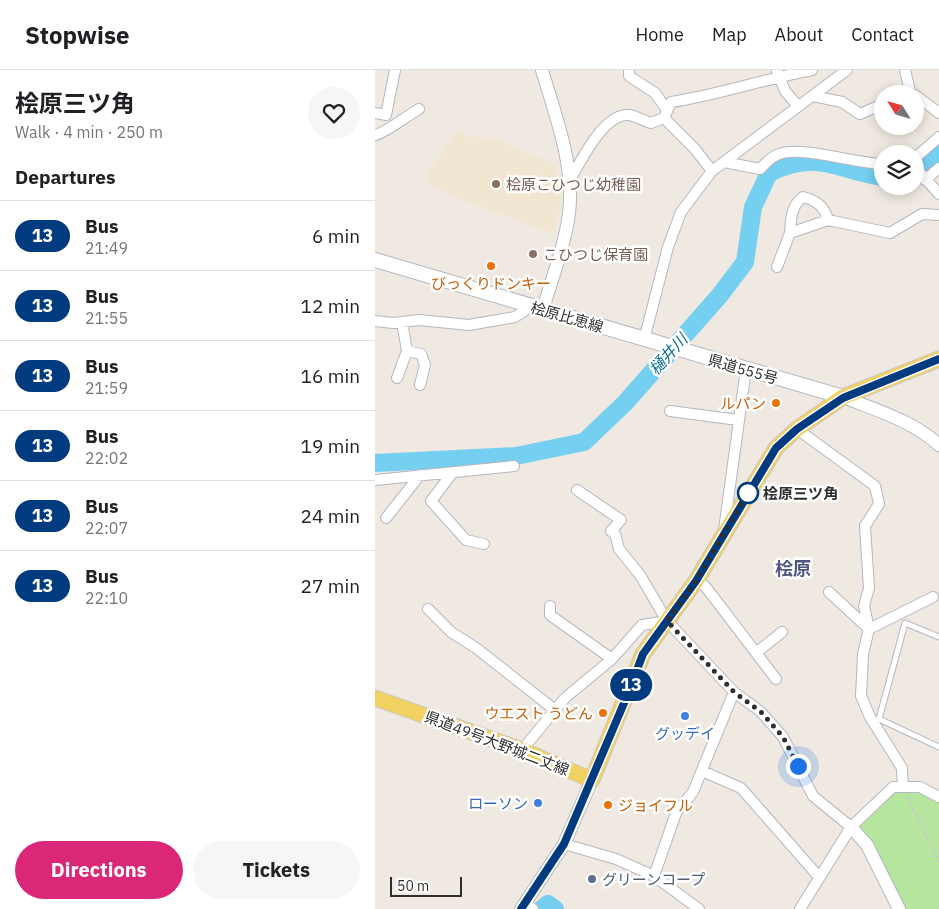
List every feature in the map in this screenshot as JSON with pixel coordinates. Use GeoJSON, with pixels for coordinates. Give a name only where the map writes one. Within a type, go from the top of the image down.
{"type":"FeatureCollection","features":[{"type":"Feature","properties":{"kind":"main road","name":"桧原比恵線"},"geometry":{"type":"LineString","coordinates":[[375,260],[644,340]]}},
{"type":"Feature","properties":{"kind":"main road","name":"県道555号"},"geometry":{"type":"LineString","coordinates":[[644,340],[843,398]]}},
{"type":"Feature","properties":{"kind":"main road"},"geometry":{"type":"LineString","coordinates":[[592,780],[643,654],[696,581],[776,448],[797,429],[843,398],[939,359]]}},
{"type":"Feature","properties":{"kind":"main road","name":"県道49号大野城二丈線"},"geometry":{"type":"LineString","coordinates":[[375,698],[522,750],[592,780]]}},
{"type":"Feature","properties":{"kind":"street"},"geometry":{"type":"LineString","coordinates":[[375,114],[386,116],[395,70]]}},
{"type":"Feature","properties":{"kind":"street"},"geometry":{"type":"LineString","coordinates":[[375,321],[402,322],[419,320],[469,325],[515,317],[538,308],[569,212],[568,164],[542,70]]}},
{"type":"Feature","properties":{"kind":"street"},"geometry":{"type":"LineString","coordinates":[[629,70],[629,76],[655,93],[665,114],[712,171]]}},
{"type":"Feature","properties":{"kind":"street"},"geometry":{"type":"LineString","coordinates":[[569,181],[595,138],[609,121],[628,115],[651,123],[665,114],[671,102],[697,98],[778,73],[812,70]]}},
{"type":"Feature","properties":{"kind":"street"},"geometry":{"type":"LineString","coordinates":[[644,340],[668,247],[681,212],[712,171],[847,70]]}},
{"type":"Feature","properties":{"kind":"street"},"geometry":{"type":"LineString","coordinates":[[905,70],[909,85]]}},
{"type":"Feature","properties":{"kind":"street"},"geometry":{"type":"LineString","coordinates":[[778,73],[785,91],[798,106]]}},
{"type":"Feature","properties":{"kind":"street"},"geometry":{"type":"LineString","coordinates":[[813,96],[842,102],[859,114],[874,108]]}},
{"type":"Feature","properties":{"kind":"street"},"geometry":{"type":"LineString","coordinates":[[924,100],[937,108]]}},
{"type":"Feature","properties":{"kind":"street"},"geometry":{"type":"LineString","coordinates":[[375,135],[381,134],[405,116],[419,110]]}},
{"type":"Feature","properties":{"kind":"street"},"geometry":{"type":"LineString","coordinates":[[924,150],[939,137]]}},
{"type":"Feature","properties":{"kind":"street"},"geometry":{"type":"LineString","coordinates":[[724,162],[760,169],[776,155],[803,151],[874,164]]}},
{"type":"Feature","properties":{"kind":"street"},"geometry":{"type":"LineString","coordinates":[[939,168],[924,178],[939,194]]}},
{"type":"Feature","properties":{"kind":"street"},"geometry":{"type":"LineString","coordinates":[[777,267],[791,232],[791,215],[796,202],[803,197],[814,200],[826,212],[828,220]]}},
{"type":"Feature","properties":{"kind":"street"},"geometry":{"type":"LineString","coordinates":[[791,232],[828,220],[890,233],[922,214],[939,215]]}},
{"type":"Feature","properties":{"kind":"street"},"geometry":{"type":"LineString","coordinates":[[397,378],[407,350],[402,322]]}},
{"type":"Feature","properties":{"kind":"street"},"geometry":{"type":"LineString","coordinates":[[407,350],[421,354],[425,365],[420,385]]}},
{"type":"Feature","properties":{"kind":"street"},"geometry":{"type":"LineString","coordinates":[[723,534],[746,369]]}},
{"type":"Feature","properties":{"kind":"street"},"geometry":{"type":"LineString","coordinates":[[843,398],[899,420],[927,434],[939,445]]}},
{"type":"Feature","properties":{"kind":"street"},"geometry":{"type":"LineString","coordinates":[[670,411],[738,420]]}},
{"type":"Feature","properties":{"kind":"street"},"geometry":{"type":"LineString","coordinates":[[797,429],[875,486],[879,504],[865,526],[869,588],[864,606],[869,629],[863,654],[861,696],[870,717],[902,768],[903,787]]}},
{"type":"Feature","properties":{"kind":"street"},"geometry":{"type":"LineString","coordinates":[[375,480],[514,466]]}},
{"type":"Feature","properties":{"kind":"street"},"geometry":{"type":"LineString","coordinates":[[453,472],[431,501],[466,540],[484,544]]}},
{"type":"Feature","properties":{"kind":"street"},"geometry":{"type":"LineString","coordinates":[[386,518],[420,475]]}},
{"type":"Feature","properties":{"kind":"street"},"geometry":{"type":"LineString","coordinates":[[577,490],[621,520],[611,531],[615,534],[619,549],[640,575],[667,621],[734,692],[761,712],[783,737],[813,796],[851,827],[867,845],[899,909]]}},
{"type":"Feature","properties":{"kind":"street"},"geometry":{"type":"LineString","coordinates":[[696,581],[705,586],[776,679]]}},
{"type":"Feature","properties":{"kind":"street"},"geometry":{"type":"LineString","coordinates":[[829,592],[869,629]]}},
{"type":"Feature","properties":{"kind":"street"},"geometry":{"type":"LineString","coordinates":[[869,629],[933,596]]}},
{"type":"Feature","properties":{"kind":"street"},"geometry":{"type":"LineString","coordinates":[[550,606],[550,615],[612,659]]}},
{"type":"Feature","properties":{"kind":"street"},"geometry":{"type":"LineString","coordinates":[[428,609],[451,632],[476,648],[555,710]]}},
{"type":"Feature","properties":{"kind":"street"},"geometry":{"type":"LineString","coordinates":[[522,750],[565,698],[612,659],[642,625],[667,621]]}},
{"type":"Feature","properties":{"kind":"street"},"geometry":{"type":"LineString","coordinates":[[756,653],[782,632]]}},
{"type":"Feature","properties":{"kind":"street"},"geometry":{"type":"LineString","coordinates":[[655,876],[676,813],[693,792],[734,692]]}},
{"type":"Feature","properties":{"kind":"street"},"geometry":{"type":"LineString","coordinates":[[701,771],[741,788],[819,877]]}},
{"type":"Feature","properties":{"kind":"street"},"geometry":{"type":"LineString","coordinates":[[527,907],[564,844],[592,780]]}},
{"type":"Feature","properties":{"kind":"street"},"geometry":{"type":"LineString","coordinates":[[800,909],[851,827],[893,786],[920,787],[939,797]]}},
{"type":"Feature","properties":{"kind":"street"},"geometry":{"type":"LineString","coordinates":[[564,844],[616,859],[655,876],[699,909]]}},
{"type":"Feature","properties":{"kind":"lane"},"geometry":{"type":"LineString","coordinates":[[939,637],[905,623],[879,718],[939,747]]}},
{"type":"Feature","properties":{"kind":"path"},"geometry":{"type":"LineString","coordinates":[[903,787],[939,862]]}},
{"type":"Feature","properties":{"kind":"shaded area","name":"桧原こひつじ幼稚園"},"geometry":{"type":"Polygon","coordinates":[[[458,129],[471,137],[495,139],[556,165],[562,192],[561,210],[553,234],[453,196],[426,181],[425,177],[458,129]]]}},
{"type":"Feature","properties":{"kind":"green space"},"geometry":{"type":"Polygon","coordinates":[[[893,787],[920,787],[939,797],[939,909],[899,909],[851,827],[893,787]]]}},
{"type":"Feature","properties":{"kind":"waterway","name":"樋井川"},"geometry":{"type":"LineString","coordinates":[[924,164],[939,151]]}},
{"type":"Feature","properties":{"kind":"waterway","name":"樋井川"},"geometry":{"type":"LineString","coordinates":[[375,463],[516,456],[584,442],[625,403],[720,295],[745,262],[753,207],[769,173],[787,166],[815,162],[827,163],[874,175]]}},
{"type":"Feature","properties":{"kind":"waterway"},"geometry":{"type":"LineString","coordinates":[[542,909],[548,904],[555,909]]}},
{"type":"Feature","properties":{"kind":"bus line","name":"13"},"geometry":{"type":"LineString","coordinates":[[521,909],[564,844],[643,654],[696,581],[776,448],[797,429],[843,398],[939,359]]}},
{"type":"Feature","properties":{"kind":"place","name":"桧原こひつじ幼稚園"},"geometry":{"type":"Point","coordinates":[496,184]}},
{"type":"Feature","properties":{"kind":"place","name":"こひつじ保育園"},"geometry":{"type":"Point","coordinates":[533,254]}},
{"type":"Feature","properties":{"kind":"place","name":"びっくりドンキー"},"geometry":{"type":"Point","coordinates":[491,266]}},
{"type":"Feature","properties":{"kind":"place","name":"ルパン"},"geometry":{"type":"Point","coordinates":[776,403]}},
{"type":"Feature","properties":{"kind":"place","name":"桧原三ツ角"},"geometry":{"type":"Point","coordinates":[748,493]}},
{"type":"Feature","properties":{"kind":"place","name":"ウエスト うどん"},"geometry":{"type":"Point","coordinates":[603,713]}},
{"type":"Feature","properties":{"kind":"place","name":"グッデイ"},"geometry":{"type":"Point","coordinates":[685,716]}},
{"type":"Feature","properties":{"kind":"place","name":"ローソン"},"geometry":{"type":"Point","coordinates":[538,803]}},
{"type":"Feature","properties":{"kind":"place","name":"ジョイフル"},"geometry":{"type":"Point","coordinates":[608,805]}},
{"type":"Feature","properties":{"kind":"place","name":"グリーンコープ"},"geometry":{"type":"Point","coordinates":[592,879]}},
{"type":"Feature","properties":{"kind":"district","name":"桧原"},"geometry":{"type":"Point","coordinates":[793,568]}},
{"type":"Feature","properties":{"kind":"route"},"geometry":{"type":"LineString","coordinates":[[748,493],[751,487],[696,581],[667,621],[734,692],[761,712],[783,737],[798,766]]}}]}
